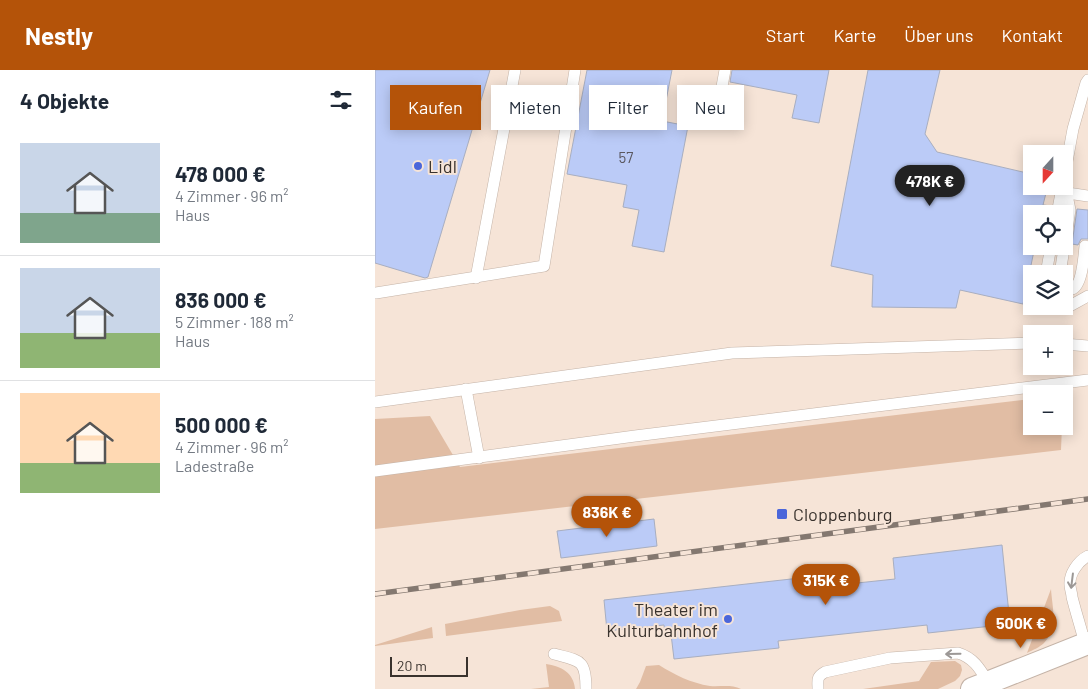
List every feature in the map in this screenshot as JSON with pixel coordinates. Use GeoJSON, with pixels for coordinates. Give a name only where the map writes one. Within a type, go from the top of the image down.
{"type":"FeatureCollection","features":[{"type":"Feature","properties":{"kind":"street"},"geometry":{"type":"LineString","coordinates":[[980,686],[1087,643]]}},
{"type":"Feature","properties":{"kind":"lane"},"geometry":{"type":"LineString","coordinates":[[477,278],[515,70]]}},
{"type":"Feature","properties":{"kind":"lane"},"geometry":{"type":"LineString","coordinates":[[376,293],[544,266],[575,70]]}},
{"type":"Feature","properties":{"kind":"lane"},"geometry":{"type":"LineString","coordinates":[[722,85],[725,70]]}},
{"type":"Feature","properties":{"kind":"lane"},"geometry":{"type":"LineString","coordinates":[[1070,145],[1088,80]]}},
{"type":"Feature","properties":{"kind":"lane"},"geometry":{"type":"LineString","coordinates":[[1062,265],[1071,210],[1065,195]]}},
{"type":"Feature","properties":{"kind":"lane"},"geometry":{"type":"LineString","coordinates":[[1085,195],[1088,206]]}},
{"type":"Feature","properties":{"kind":"lane"},"geometry":{"type":"LineString","coordinates":[[1073,288],[1078,283],[1085,246]]}},
{"type":"Feature","properties":{"kind":"lane"},"geometry":{"type":"LineString","coordinates":[[1073,304],[1088,296]]}},
{"type":"Feature","properties":{"kind":"lane"},"geometry":{"type":"LineString","coordinates":[[375,402],[732,353],[1023,343]]}},
{"type":"Feature","properties":{"kind":"lane"},"geometry":{"type":"LineString","coordinates":[[1073,345],[1088,346]]}},
{"type":"Feature","properties":{"kind":"lane"},"geometry":{"type":"LineString","coordinates":[[375,472],[635,436],[1088,380]]}},
{"type":"Feature","properties":{"kind":"lane"},"geometry":{"type":"LineString","coordinates":[[466,390],[479,458]]}},
{"type":"Feature","properties":{"kind":"lane"},"geometry":{"type":"LineString","coordinates":[[1087,643],[1076,613],[1070,585],[1076,566],[1088,556]]}},
{"type":"Feature","properties":{"kind":"lane"},"geometry":{"type":"LineString","coordinates":[[1076,613],[1088,610]]}},
{"type":"Feature","properties":{"kind":"lane"},"geometry":{"type":"LineString","coordinates":[[819,689],[817,680],[825,672],[890,658],[958,653],[973,660],[978,666],[980,686]]}},
{"type":"Feature","properties":{"kind":"lane"},"geometry":{"type":"LineString","coordinates":[[554,654],[582,664],[585,671],[586,689]]}},
{"type":"Feature","properties":{"kind":"shaded area"},"geometry":{"type":"Polygon","coordinates":[[[1023,400],[1023,435],[1062,435],[1061,450],[375,529],[375,419],[430,416],[460,467],[1023,400]]]}},
{"type":"Feature","properties":{"kind":"shaded area"},"geometry":{"type":"Polygon","coordinates":[[[1051,589],[1054,617],[1052,631],[1044,643],[1027,653],[1051,589]]]}},
{"type":"Feature","properties":{"kind":"shaded area"},"geometry":{"type":"Polygon","coordinates":[[[550,606],[559,611],[562,621],[446,636],[445,624],[550,606]]]}},
{"type":"Feature","properties":{"kind":"shaded area"},"geometry":{"type":"Polygon","coordinates":[[[432,627],[433,638],[375,646],[375,645],[432,627]]]}},
{"type":"Feature","properties":{"kind":"shaded area"},"geometry":{"type":"Polygon","coordinates":[[[955,661],[961,665],[960,676],[955,681],[938,689],[863,689],[919,681],[931,662],[955,661]]]}},
{"type":"Feature","properties":{"kind":"shaded area"},"geometry":{"type":"Polygon","coordinates":[[[546,664],[557,666],[566,671],[574,683],[575,689],[531,689],[549,687],[546,664]]]}},
{"type":"Feature","properties":{"kind":"shaded area"},"geometry":{"type":"Polygon","coordinates":[[[659,665],[696,683],[741,689],[636,689],[646,666],[659,665]]]}},
{"type":"Feature","properties":{"kind":"building","name":"Lidl"},"geometry":{"type":"Polygon","coordinates":[[[375,70],[490,70],[481,100],[481,85],[390,85],[390,130],[472,130],[428,277],[425,278],[375,263],[375,70]]]}},
{"type":"Feature","properties":{"kind":"building"},"geometry":{"type":"Polygon","coordinates":[[[587,70],[672,70],[667,96],[667,85],[589,85],[589,130],[667,130],[667,122],[677,124],[677,130],[687,130],[664,252],[632,246],[639,210],[623,207],[627,185],[567,174],[575,130],[579,130],[579,112],[587,70]]]}},
{"type":"Feature","properties":{"kind":"building"},"geometry":{"type":"Polygon","coordinates":[[[732,70],[829,70],[819,123],[792,118],[797,95],[730,82],[732,70]]]}},
{"type":"Feature","properties":{"kind":"building"},"geometry":{"type":"Polygon","coordinates":[[[868,70],[940,70],[925,134],[937,152],[1023,172],[1023,195],[1046,195],[1043,205],[1023,205],[1023,255],[1033,255],[1031,265],[1023,265],[1023,304],[960,290],[956,308],[872,307],[873,275],[831,266],[868,70]]]}},
{"type":"Feature","properties":{"kind":"building"},"geometry":{"type":"Polygon","coordinates":[[[1077,209],[1088,210],[1088,239],[1081,239],[1078,245],[1073,244],[1077,209]]]}},
{"type":"Feature","properties":{"kind":"building"},"geometry":{"type":"Polygon","coordinates":[[[654,519],[657,546],[561,558],[557,531],[654,519]]]}},
{"type":"Feature","properties":{"kind":"building"},"geometry":{"type":"Polygon","coordinates":[[[1002,545],[1010,624],[928,633],[927,625],[778,641],[779,648],[674,659],[671,634],[665,635],[664,625],[607,631],[604,600],[809,577],[810,588],[895,579],[893,558],[1002,545]]]}},
{"type":"Feature","properties":{"kind":"railway"},"geometry":{"type":"LineString","coordinates":[[375,594],[1088,499]]}},
{"type":"Feature","properties":{"kind":"place","name":"Lidl"},"geometry":{"type":"Point","coordinates":[418,166]}},
{"type":"Feature","properties":{"kind":"place","name":"Cloppenburg"},"geometry":{"type":"Point","coordinates":[782,514]}},
{"type":"Feature","properties":{"kind":"place","name":"Theater im Kulturbahnhof"},"geometry":{"type":"Point","coordinates":[728,619]}}]}
